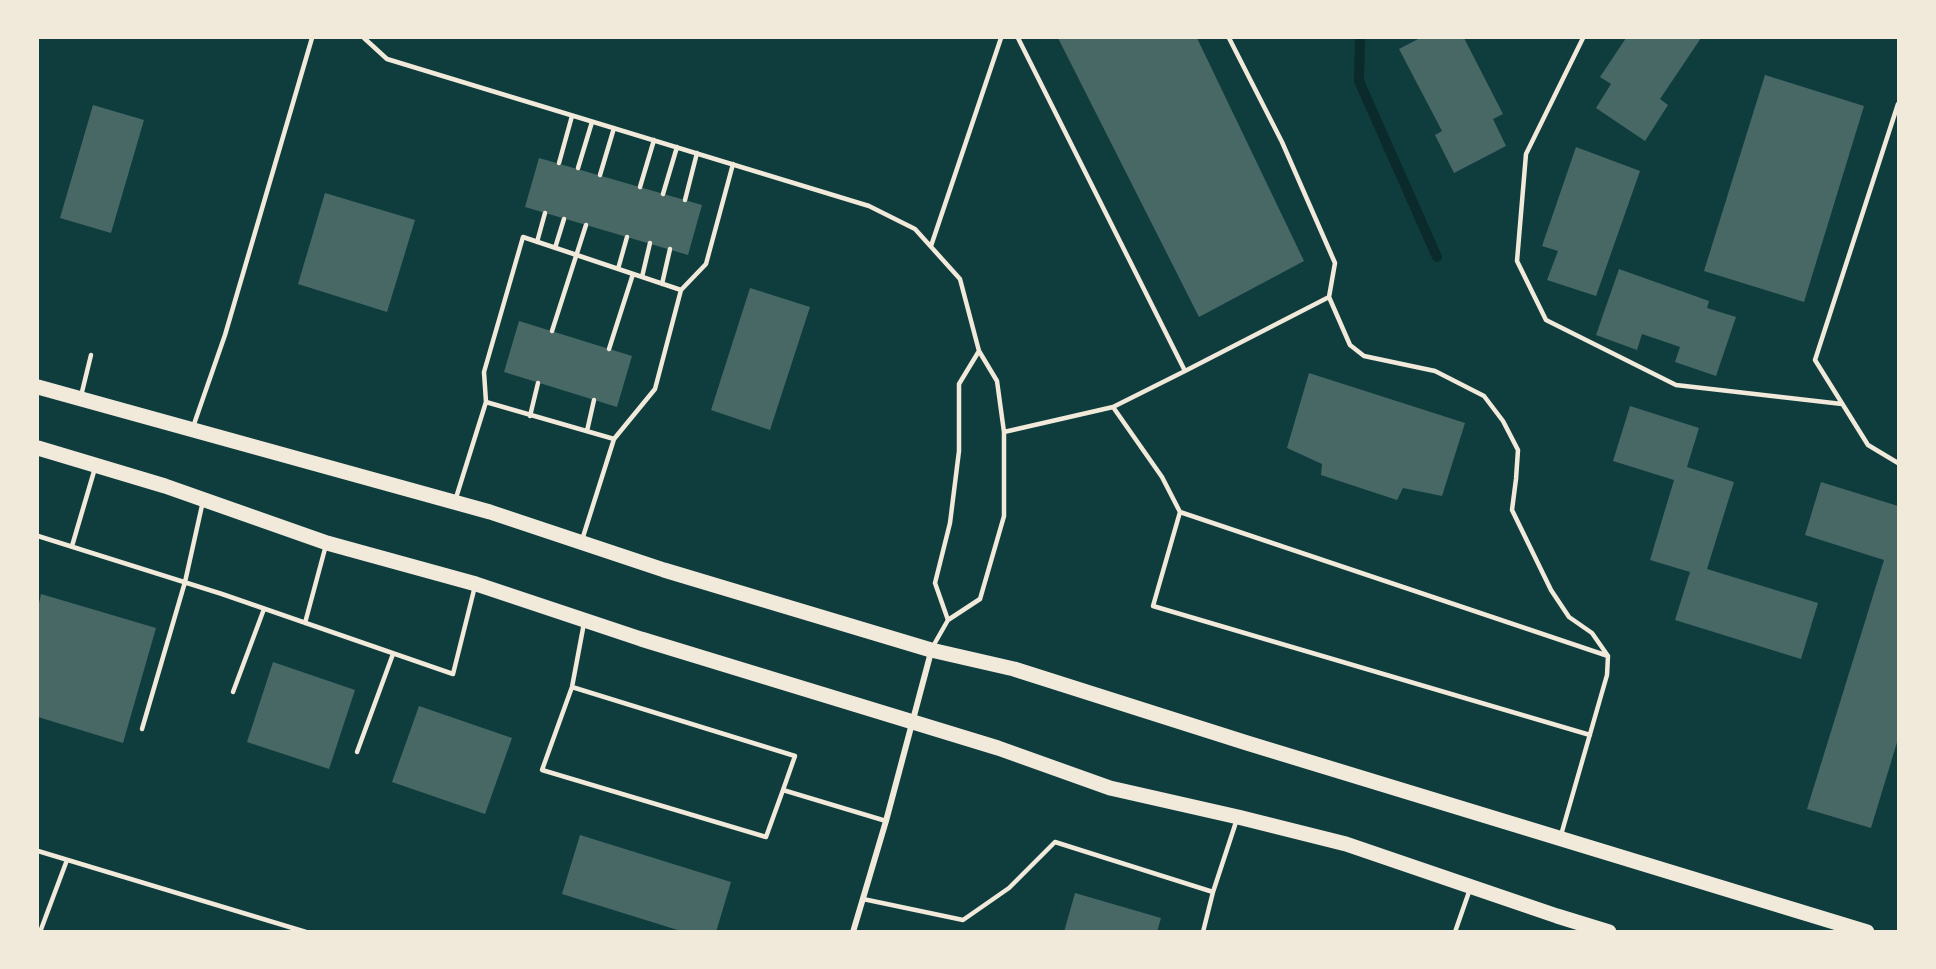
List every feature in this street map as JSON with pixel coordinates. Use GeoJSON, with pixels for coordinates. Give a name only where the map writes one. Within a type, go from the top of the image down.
{"type":"FeatureCollection","features":[{"type":"Feature","properties":{"kind":"main road"},"geometry":{"type":"LineString","coordinates":[[38,387],[455,503],[664,570],[931,650],[1014,669],[1247,743],[1867,932]]}},
{"type":"Feature","properties":{"kind":"main road"},"geometry":{"type":"LineString","coordinates":[[38,448],[203,498],[327,543],[476,584],[584,620],[998,748],[1110,788],[1346,844],[1610,932]]}},
{"type":"Feature","properties":{"kind":"street"},"geometry":{"type":"LineString","coordinates":[[853,932],[886,821],[931,650]]}},
{"type":"Feature","properties":{"kind":"lane"},"geometry":{"type":"LineString","coordinates":[[192,429],[225,335],[312,38]]}},
{"type":"Feature","properties":{"kind":"lane"},"geometry":{"type":"LineString","coordinates":[[364,38],[387,59],[869,206],[915,229],[932,246],[960,279],[979,351],[997,381],[1004,432],[1004,516],[980,599],[948,620],[931,650]]}},
{"type":"Feature","properties":{"kind":"lane"},"geometry":{"type":"LineString","coordinates":[[932,246],[1002,38]]}},
{"type":"Feature","properties":{"kind":"lane"},"geometry":{"type":"LineString","coordinates":[[1018,38],[1185,371]]}},
{"type":"Feature","properties":{"kind":"lane"},"geometry":{"type":"LineString","coordinates":[[1229,38],[1282,142],[1335,263],[1329,297],[1350,345],[1364,356],[1435,371],[1484,396],[1503,421],[1518,450],[1512,510],[1551,590],[1569,617],[1592,633],[1608,657],[1607,675],[1561,837]]}},
{"type":"Feature","properties":{"kind":"lane"},"geometry":{"type":"LineString","coordinates":[[1583,38],[1526,154],[1517,261],[1546,320],[1676,385],[1842,404]]}},
{"type":"Feature","properties":{"kind":"lane"},"geometry":{"type":"LineString","coordinates":[[1899,104],[1815,360],[1868,445],[1899,463]]}},
{"type":"Feature","properties":{"kind":"lane"},"geometry":{"type":"LineString","coordinates":[[559,163],[572,116]]}},
{"type":"Feature","properties":{"kind":"lane"},"geometry":{"type":"LineString","coordinates":[[578,168],[592,122]]}},
{"type":"Feature","properties":{"kind":"lane"},"geometry":{"type":"LineString","coordinates":[[600,175],[614,128]]}},
{"type":"Feature","properties":{"kind":"lane"},"geometry":{"type":"LineString","coordinates":[[640,187],[654,140]]}},
{"type":"Feature","properties":{"kind":"lane"},"geometry":{"type":"LineString","coordinates":[[663,194],[677,147]]}},
{"type":"Feature","properties":{"kind":"lane"},"geometry":{"type":"LineString","coordinates":[[685,200],[697,153]]}},
{"type":"Feature","properties":{"kind":"lane"},"geometry":{"type":"LineString","coordinates":[[581,542],[614,439],[655,389],[681,290],[706,264],[733,164]]}},
{"type":"Feature","properties":{"kind":"lane"},"geometry":{"type":"LineString","coordinates":[[537,242],[545,213]]}},
{"type":"Feature","properties":{"kind":"lane"},"geometry":{"type":"LineString","coordinates":[[555,248],[564,219]]}},
{"type":"Feature","properties":{"kind":"lane"},"geometry":{"type":"LineString","coordinates":[[552,331],[586,225]]}},
{"type":"Feature","properties":{"kind":"lane"},"geometry":{"type":"LineString","coordinates":[[455,503],[486,402],[484,372],[523,237],[681,290]]}},
{"type":"Feature","properties":{"kind":"lane"},"geometry":{"type":"LineString","coordinates":[[618,269],[627,237]]}},
{"type":"Feature","properties":{"kind":"lane"},"geometry":{"type":"LineString","coordinates":[[642,277],[650,243]]}},
{"type":"Feature","properties":{"kind":"lane"},"geometry":{"type":"LineString","coordinates":[[662,284],[670,249]]}},
{"type":"Feature","properties":{"kind":"lane"},"geometry":{"type":"LineString","coordinates":[[609,349],[633,274]]}},
{"type":"Feature","properties":{"kind":"lane"},"geometry":{"type":"LineString","coordinates":[[1004,432],[1113,406],[1329,297]]}},
{"type":"Feature","properties":{"kind":"lane"},"geometry":{"type":"LineString","coordinates":[[948,620],[935,583],[950,522],[959,451],[959,384],[979,351]]}},
{"type":"Feature","properties":{"kind":"lane"},"geometry":{"type":"LineString","coordinates":[[81,399],[91,355]]}},
{"type":"Feature","properties":{"kind":"lane"},"geometry":{"type":"LineString","coordinates":[[530,416],[538,383]]}},
{"type":"Feature","properties":{"kind":"lane"},"geometry":{"type":"LineString","coordinates":[[587,431],[594,400]]}},
{"type":"Feature","properties":{"kind":"lane"},"geometry":{"type":"LineString","coordinates":[[486,402],[614,439]]}},
{"type":"Feature","properties":{"kind":"lane"},"geometry":{"type":"LineString","coordinates":[[1113,406],[1162,477],[1180,512],[1153,606],[1590,735]]}},
{"type":"Feature","properties":{"kind":"lane"},"geometry":{"type":"LineString","coordinates":[[72,546],[95,466]]}},
{"type":"Feature","properties":{"kind":"lane"},"geometry":{"type":"LineString","coordinates":[[142,729],[185,582],[203,498]]}},
{"type":"Feature","properties":{"kind":"lane"},"geometry":{"type":"LineString","coordinates":[[1180,512],[1608,657]]}},
{"type":"Feature","properties":{"kind":"lane"},"geometry":{"type":"LineString","coordinates":[[38,536],[185,582],[453,674],[476,584]]}},
{"type":"Feature","properties":{"kind":"lane"},"geometry":{"type":"LineString","coordinates":[[305,623],[327,543]]}},
{"type":"Feature","properties":{"kind":"lane"},"geometry":{"type":"LineString","coordinates":[[233,692],[264,609]]}},
{"type":"Feature","properties":{"kind":"lane"},"geometry":{"type":"LineString","coordinates":[[572,687],[795,756],[766,837],[542,770],[572,687],[584,620]]}},
{"type":"Feature","properties":{"kind":"lane"},"geometry":{"type":"LineString","coordinates":[[357,752],[393,654]]}},
{"type":"Feature","properties":{"kind":"lane"},"geometry":{"type":"LineString","coordinates":[[783,790],[886,821]]}},
{"type":"Feature","properties":{"kind":"lane"},"geometry":{"type":"LineString","coordinates":[[1203,932],[1238,817]]}},
{"type":"Feature","properties":{"kind":"lane"},"geometry":{"type":"LineString","coordinates":[[863,899],[963,920],[1009,888],[1055,842],[1214,892]]}},
{"type":"Feature","properties":{"kind":"lane"},"geometry":{"type":"LineString","coordinates":[[38,851],[306,932]]}},
{"type":"Feature","properties":{"kind":"lane"},"geometry":{"type":"LineString","coordinates":[[40,932],[67,860]]}},
{"type":"Feature","properties":{"kind":"lane"},"geometry":{"type":"LineString","coordinates":[[1455,932],[1471,887]]}},
{"type":"Feature","properties":{"kind":"building"},"geometry":{"type":"Polygon","coordinates":[[[1058,38],[1197,38],[1304,261],[1199,317],[1058,38]]]}},
{"type":"Feature","properties":{"kind":"building"},"geometry":{"type":"Polygon","coordinates":[[[1420,38],[1464,38],[1503,114],[1493,119],[1506,146],[1454,173],[1435,135],[1442,131],[1399,49],[1420,38]]]}},
{"type":"Feature","properties":{"kind":"building"},"geometry":{"type":"Polygon","coordinates":[[[1626,38],[1701,38],[1660,99],[1668,105],[1645,141],[1596,108],[1611,84],[1600,77],[1626,38]]]}},
{"type":"Feature","properties":{"kind":"building"},"geometry":{"type":"Polygon","coordinates":[[[1765,75],[1864,106],[1804,302],[1704,271],[1765,75]]]}},
{"type":"Feature","properties":{"kind":"building"},"geometry":{"type":"Polygon","coordinates":[[[93,105],[144,120],[111,233],[60,218],[93,105]]]}},
{"type":"Feature","properties":{"kind":"building"},"geometry":{"type":"Polygon","coordinates":[[[1576,147],[1640,171],[1596,296],[1547,280],[1558,251],[1542,246],[1576,147]]]}},
{"type":"Feature","properties":{"kind":"building"},"geometry":{"type":"Polygon","coordinates":[[[539,158],[702,205],[688,255],[525,207],[539,158]]]}},
{"type":"Feature","properties":{"kind":"building"},"geometry":{"type":"Polygon","coordinates":[[[325,193],[415,220],[387,312],[298,284],[325,193]]]}},
{"type":"Feature","properties":{"kind":"building"},"geometry":{"type":"Polygon","coordinates":[[[1619,269],[1709,301],[1707,308],[1736,317],[1716,376],[1675,362],[1680,347],[1642,334],[1637,350],[1596,335],[1619,269]]]}},
{"type":"Feature","properties":{"kind":"building"},"geometry":{"type":"Polygon","coordinates":[[[750,288],[810,307],[770,430],[711,410],[750,288]]]}},
{"type":"Feature","properties":{"kind":"building"},"geometry":{"type":"Polygon","coordinates":[[[519,321],[632,356],[617,407],[504,372],[519,321]]]}},
{"type":"Feature","properties":{"kind":"building"},"geometry":{"type":"Polygon","coordinates":[[[1309,373],[1465,423],[1442,496],[1403,488],[1397,500],[1321,475],[1322,464],[1287,448],[1309,373]]]}},
{"type":"Feature","properties":{"kind":"building"},"geometry":{"type":"Polygon","coordinates":[[[1630,406],[1699,428],[1687,467],[1734,482],[1707,569],[1818,603],[1801,659],[1675,620],[1690,572],[1650,560],[1674,480],[1613,461],[1630,406]]]}},
{"type":"Feature","properties":{"kind":"building"},"geometry":{"type":"Polygon","coordinates":[[[1821,482],[1898,506],[1898,739],[1871,828],[1807,809],[1884,560],[1805,535],[1821,482]]]}},
{"type":"Feature","properties":{"kind":"building"},"geometry":{"type":"Polygon","coordinates":[[[41,594],[156,628],[123,743],[38,717],[38,608],[41,594]]]}},
{"type":"Feature","properties":{"kind":"building"},"geometry":{"type":"Polygon","coordinates":[[[273,662],[355,690],[329,769],[247,742],[273,662]]]}},
{"type":"Feature","properties":{"kind":"building"},"geometry":{"type":"Polygon","coordinates":[[[419,706],[512,738],[485,814],[392,782],[419,706]]]}},
{"type":"Feature","properties":{"kind":"building"},"geometry":{"type":"Polygon","coordinates":[[[580,835],[731,882],[716,932],[684,932],[562,894],[580,835]]]}},
{"type":"Feature","properties":{"kind":"building"},"geometry":{"type":"Polygon","coordinates":[[[1075,893],[1161,918],[1157,932],[1064,932],[1075,893]]]}},
{"type":"Feature","properties":{"kind":"waterway"},"geometry":{"type":"LineString","coordinates":[[1360,38],[1359,81],[1437,257]]}}]}
